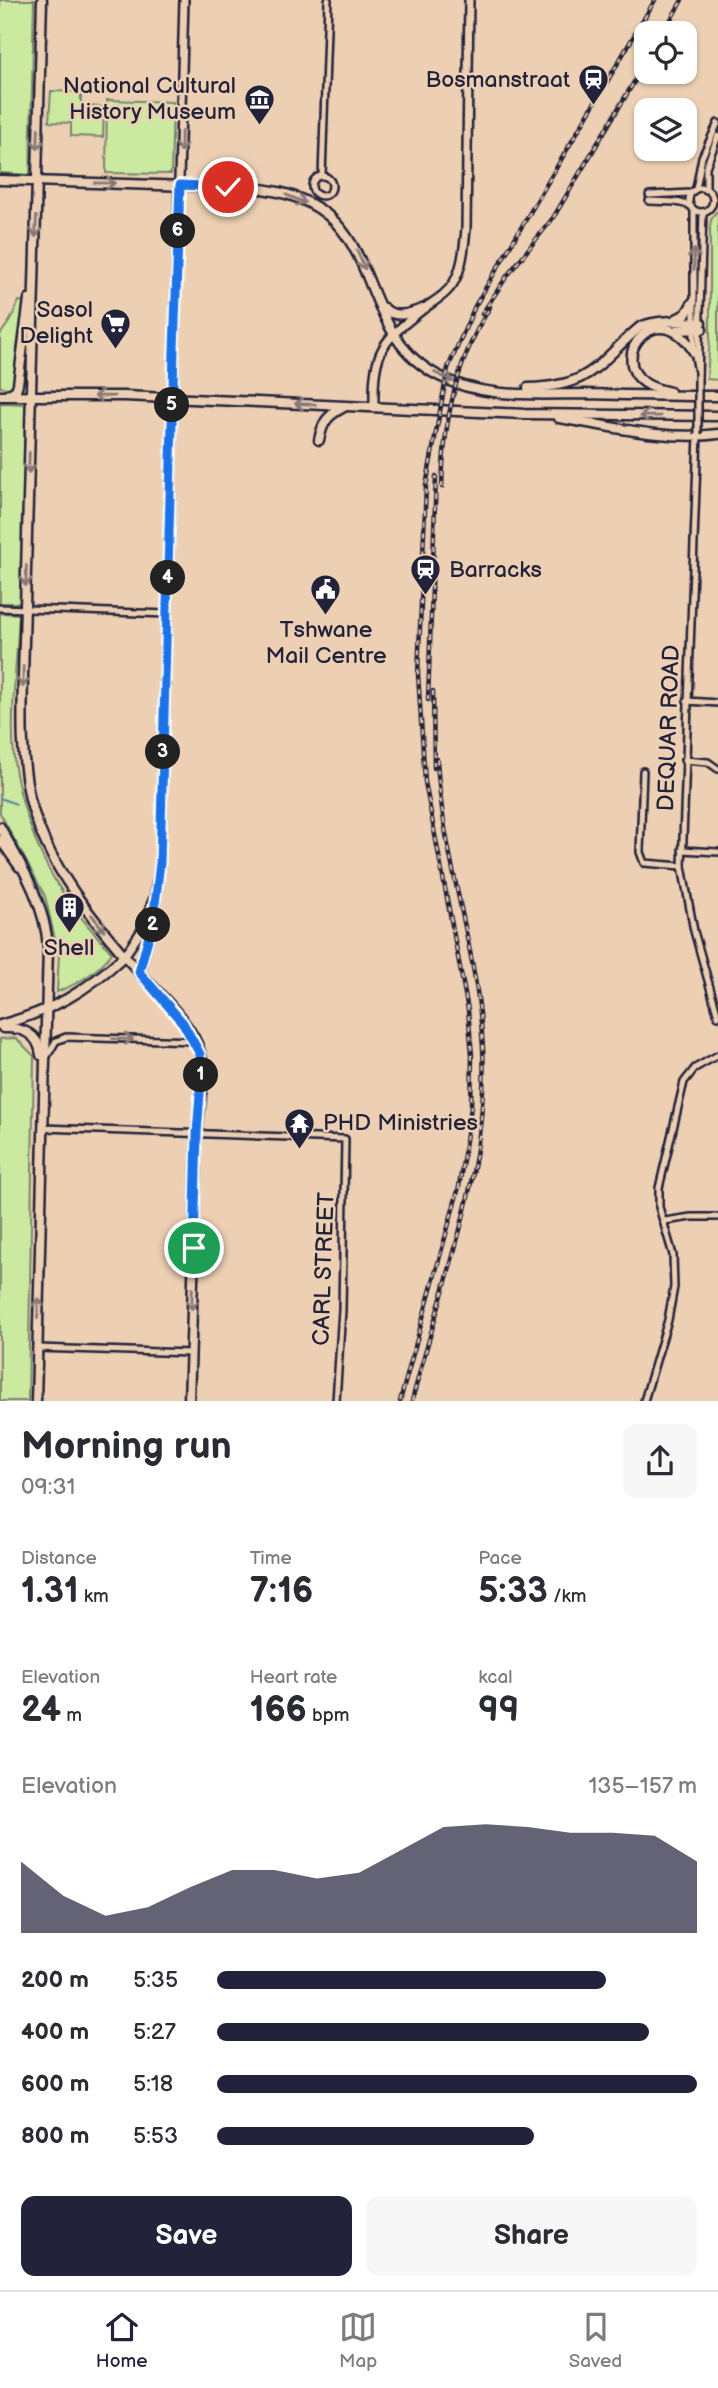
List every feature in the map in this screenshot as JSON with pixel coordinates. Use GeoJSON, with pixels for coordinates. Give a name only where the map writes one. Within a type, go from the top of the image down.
{"type":"FeatureCollection","features":[{"type":"Feature","properties":{"kind":"main road"},"geometry":{"type":"LineString","coordinates":[[42,0],[23,745],[30,800],[45,842],[57,864],[74,891],[125,955],[165,999],[195,1041],[201,1058],[189,1401]]}},
{"type":"Feature","properties":{"kind":"main road"},"geometry":{"type":"LineString","coordinates":[[0,180],[265,189],[293,196],[335,221],[351,240],[393,334],[423,366],[448,380],[479,390],[718,396]]}},
{"type":"Feature","properties":{"kind":"main road"},"geometry":{"type":"LineString","coordinates":[[2,396],[13,392],[18,384],[34,272]]}},
{"type":"Feature","properties":{"kind":"main road"},"geometry":{"type":"LineString","coordinates":[[378,300],[388,312],[396,315],[425,308]]}},
{"type":"Feature","properties":{"kind":"main road"},"geometry":{"type":"LineString","coordinates":[[668,322],[681,317],[694,302]]}},
{"type":"Feature","properties":{"kind":"main road"},"geometry":{"type":"LineString","coordinates":[[479,390],[569,384],[591,373],[640,327],[659,321],[698,326]]}},
{"type":"Feature","properties":{"kind":"main road"},"geometry":{"type":"LineString","coordinates":[[694,396],[654,388],[637,375],[632,365],[633,350],[640,337],[656,328],[698,326]]}},
{"type":"Feature","properties":{"kind":"main road"},"geometry":{"type":"LineString","coordinates":[[675,329],[687,340],[694,352]]}},
{"type":"Feature","properties":{"kind":"main road"},"geometry":{"type":"LineString","coordinates":[[2,396],[172,398],[535,414],[718,416]]}},
{"type":"Feature","properties":{"kind":"main road"},"geometry":{"type":"LineString","coordinates":[[319,440],[327,417],[346,406]]}},
{"type":"Feature","properties":{"kind":"main road"},"geometry":{"type":"LineString","coordinates":[[535,414],[666,435],[718,434]]}},
{"type":"Feature","properties":{"kind":"main road"},"geometry":{"type":"LineString","coordinates":[[0,827],[32,885],[48,934],[36,1401]]}},
{"type":"Feature","properties":{"kind":"main road"},"geometry":{"type":"LineString","coordinates":[[139,972],[151,933],[157,883]]}},
{"type":"Feature","properties":{"kind":"main road"},"geometry":{"type":"LineString","coordinates":[[0,1027],[46,1010],[87,988],[125,955]]}},
{"type":"Feature","properties":{"kind":"main road"},"geometry":{"type":"LineString","coordinates":[[0,1027],[20,1029],[37,1041],[41,1049],[44,1083]]}},
{"type":"Feature","properties":{"kind":"street"},"geometry":{"type":"LineString","coordinates":[[125,955],[147,920],[160,863],[184,0]]}},
{"type":"Feature","properties":{"kind":"street"},"geometry":{"type":"LineString","coordinates":[[323,176],[328,0]]}},
{"type":"Feature","properties":{"kind":"street"},"geometry":{"type":"LineString","coordinates":[[374,406],[377,359],[382,348],[393,334],[453,284],[463,257],[466,229],[469,0]]}},
{"type":"Feature","properties":{"kind":"street"},"geometry":{"type":"LineString","coordinates":[[699,376],[694,352],[698,326],[694,302],[692,208],[689,198],[694,191],[702,157],[718,123]]}},
{"type":"Feature","properties":{"kind":"street"},"geometry":{"type":"LineString","coordinates":[[706,190],[706,167],[718,136]]}},
{"type":"Feature","properties":{"kind":"street"},"geometry":{"type":"LineString","coordinates":[[706,190],[715,196],[715,206],[703,212],[676,202],[649,198],[694,191],[706,190]]}},
{"type":"Feature","properties":{"kind":"street"},"geometry":{"type":"LineString","coordinates":[[699,376],[698,326],[703,212]]}},
{"type":"Feature","properties":{"kind":"street","name":"DEQUAR ROAD"},"geometry":{"type":"LineString","coordinates":[[699,376],[682,866],[694,931],[718,1016]]}},
{"type":"Feature","properties":{"kind":"street"},"geometry":{"type":"LineString","coordinates":[[0,608],[167,614]]}},
{"type":"Feature","properties":{"kind":"street"},"geometry":{"type":"LineString","coordinates":[[687,701],[718,703]]}},
{"type":"Feature","properties":{"kind":"street"},"geometry":{"type":"LineString","coordinates":[[684,761],[708,762],[718,769]]}},
{"type":"Feature","properties":{"kind":"street"},"geometry":{"type":"LineString","coordinates":[[643,771],[642,861],[682,866]]}},
{"type":"Feature","properties":{"kind":"street"},"geometry":{"type":"LineString","coordinates":[[0,840],[32,885]]}},
{"type":"Feature","properties":{"kind":"street"},"geometry":{"type":"LineString","coordinates":[[682,850],[718,852]]}},
{"type":"Feature","properties":{"kind":"street"},"geometry":{"type":"LineString","coordinates":[[45,1061],[56,1041],[66,1037],[195,1041]]}},
{"type":"Feature","properties":{"kind":"street"},"geometry":{"type":"LineString","coordinates":[[644,1401],[668,1320],[674,1287],[673,1255],[659,1207],[659,1188],[684,1082],[695,1068],[718,1055]]}},
{"type":"Feature","properties":{"kind":"street"},"geometry":{"type":"LineString","coordinates":[[43,1128],[197,1133]]}},
{"type":"Feature","properties":{"kind":"street","name":"CARL STREET"},"geometry":{"type":"LineString","coordinates":[[197,1133],[345,1139],[342,1310],[336,1401]]}},
{"type":"Feature","properties":{"kind":"street"},"geometry":{"type":"LineString","coordinates":[[665,1221],[718,1217]]}},
{"type":"Feature","properties":{"kind":"street"},"geometry":{"type":"LineString","coordinates":[[37,1348],[191,1353]]}},
{"type":"Feature","properties":{"kind":"green space"},"geometry":{"type":"Polygon","coordinates":[[[0,0],[34,0],[30,175],[0,173],[0,0]]]}},
{"type":"Feature","properties":{"kind":"green space"},"geometry":{"type":"Polygon","coordinates":[[[51,91],[81,92],[81,106],[104,107],[103,137],[71,136],[71,123],[49,122],[51,91]]]}},
{"type":"Feature","properties":{"kind":"green space"},"geometry":{"type":"Polygon","coordinates":[[[107,100],[173,102],[171,174],[106,173],[107,100]]]}},
{"type":"Feature","properties":{"kind":"green space"},"geometry":{"type":"Polygon","coordinates":[[[716,212],[718,380],[707,379],[710,337],[710,227],[716,212]]]}},
{"type":"Feature","properties":{"kind":"green space"},"geometry":{"type":"Polygon","coordinates":[[[19,301],[26,302],[14,383],[10,388],[0,387],[0,335],[19,301]]]}},
{"type":"Feature","properties":{"kind":"green space"},"geometry":{"type":"Polygon","coordinates":[[[0,403],[27,404],[20,603],[0,603],[0,403]]]}},
{"type":"Feature","properties":{"kind":"green space"},"geometry":{"type":"Polygon","coordinates":[[[0,613],[19,614],[13,705],[14,759],[19,789],[31,830],[58,886],[112,953],[88,976],[57,992],[59,956],[45,896],[0,813],[0,613]]]}},
{"type":"Feature","properties":{"kind":"green space"},"geometry":{"type":"Polygon","coordinates":[[[16,1038],[34,1056],[28,1401],[0,1401],[0,1039],[16,1038]]]}},
{"type":"Feature","properties":{"kind":"waterway"},"geometry":{"type":"LineString","coordinates":[[0,798],[16,804]]}},
{"type":"Feature","properties":{"kind":"railway"},"geometry":{"type":"LineString","coordinates":[[400,1401],[459,1187],[471,1107],[472,1055],[468,1010],[425,782],[418,674],[426,486],[448,368],[475,306],[655,0]]}},
{"type":"Feature","properties":{"kind":"railway"},"geometry":{"type":"LineString","coordinates":[[670,21],[682,0]]}},
{"type":"Feature","properties":{"kind":"railway"},"geometry":{"type":"LineString","coordinates":[[482,314],[507,276],[553,218],[634,82]]}},
{"type":"Feature","properties":{"kind":"railway"},"geometry":{"type":"LineString","coordinates":[[442,487],[445,439],[454,393],[468,350],[490,307]]}},
{"type":"Feature","properties":{"kind":"railway"},"geometry":{"type":"LineString","coordinates":[[428,700],[436,476]]}},
{"type":"Feature","properties":{"kind":"railway"},"geometry":{"type":"LineString","coordinates":[[433,691],[434,768]]}},
{"type":"Feature","properties":{"kind":"railway"},"geometry":{"type":"LineString","coordinates":[[412,1401],[461,1226],[479,1138],[483,1093],[480,1011],[446,832],[437,759]]}},
{"type":"Feature","properties":{"kind":"place","name":"Bosmanstraat"},"geometry":{"type":"Point","coordinates":[593,107]}},
{"type":"Feature","properties":{"kind":"place","name":"National Cultural History Museum"},"geometry":{"type":"Point","coordinates":[259,126]}},
{"type":"Feature","properties":{"kind":"place","name":"Sasol Delight"},"geometry":{"type":"Point","coordinates":[116,350]}},
{"type":"Feature","properties":{"kind":"place","name":"Barracks"},"geometry":{"type":"Point","coordinates":[426,597]}},
{"type":"Feature","properties":{"kind":"place","name":"Tshwane Mail Centre"},"geometry":{"type":"Point","coordinates":[326,616]}},
{"type":"Feature","properties":{"kind":"place","name":"Shell"},"geometry":{"type":"Point","coordinates":[69,934]}},
{"type":"Feature","properties":{"kind":"place","name":"PHD Ministries"},"geometry":{"type":"Point","coordinates":[300,1150]}},
{"type":"Feature","properties":{"kind":"route"},"geometry":{"type":"LineString","coordinates":[[194,1248],[201,1058],[199,1048],[183,1023],[139,972],[151,933],[160,863],[180,185],[228,187]]}}]}
